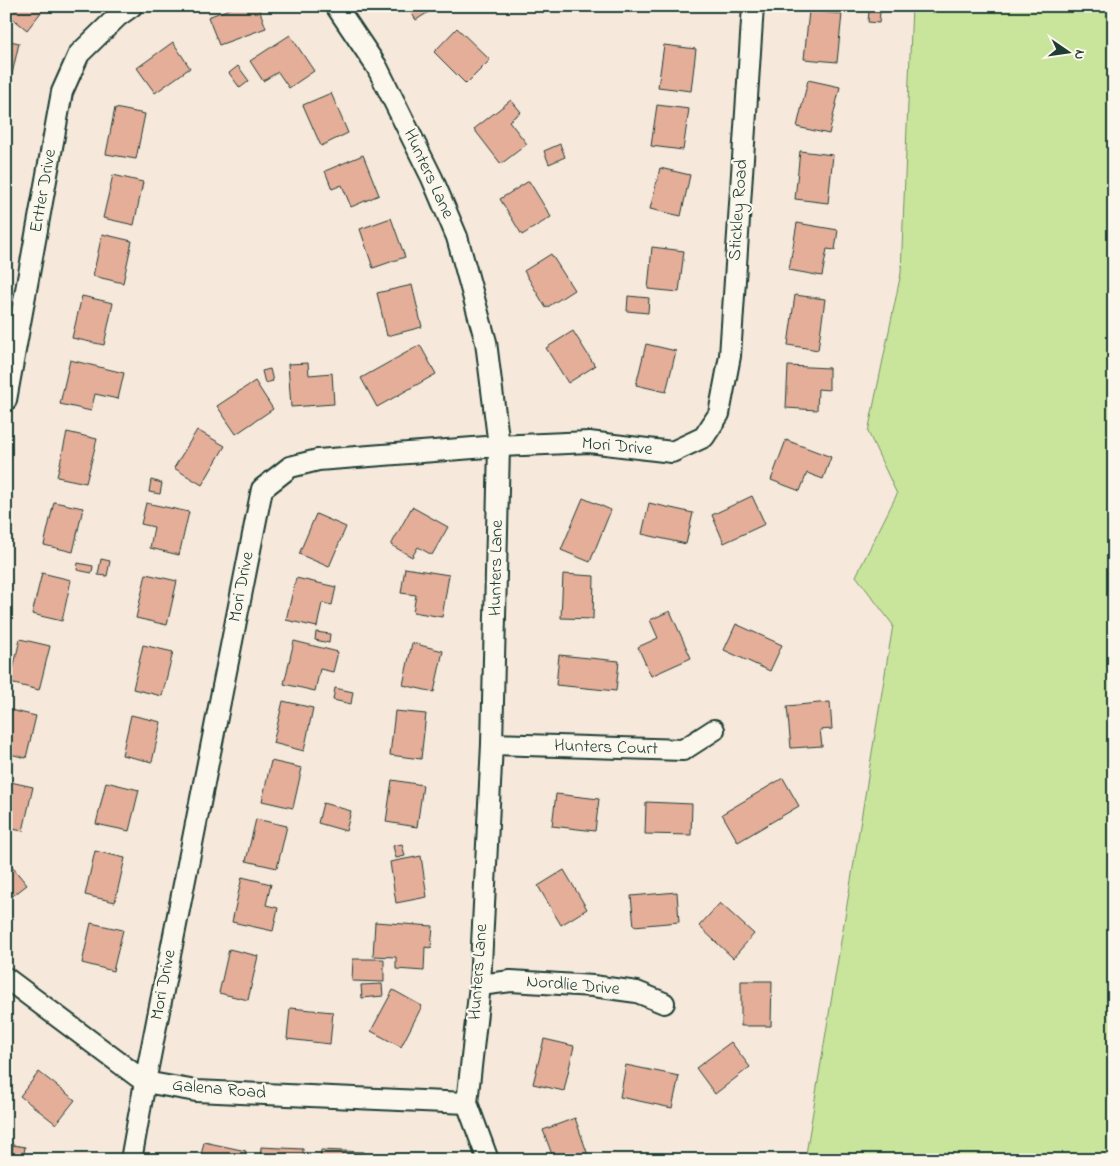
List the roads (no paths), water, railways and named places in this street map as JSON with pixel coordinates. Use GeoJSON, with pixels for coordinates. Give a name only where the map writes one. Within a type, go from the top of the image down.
{"type":"FeatureCollection","features":[{"type":"Feature","properties":{"kind":"street","name":"Ertter Drive"},"geometry":{"type":"LineString","coordinates":[[6,400],[62,92],[80,54],[118,16],[132,6]]}},
{"type":"Feature","properties":{"kind":"street","name":"Hunters Lane"},"geometry":{"type":"LineString","coordinates":[[336,6],[376,66],[432,178],[457,237],[486,342],[500,446],[492,744],[480,985],[467,1103],[488,1160]]}},
{"type":"Feature","properties":{"kind":"street","name":"Stickley Road"},"geometry":{"type":"LineString","coordinates":[[719,414],[730,356],[753,6]]}},
{"type":"Feature","properties":{"kind":"street","name":"Mori Drive"},"geometry":{"type":"LineString","coordinates":[[131,1160],[262,489],[290,467],[318,460],[500,446],[590,442],[672,452],[704,437],[719,414]]}},
{"type":"Feature","properties":{"kind":"street","name":"Hunters Court"},"geometry":{"type":"LineString","coordinates":[[492,744],[683,750],[714,730]]}},
{"type":"Feature","properties":{"kind":"street","name":"Galena Road"},"geometry":{"type":"LineString","coordinates":[[6,978],[145,1082],[196,1091],[467,1103]]}},
{"type":"Feature","properties":{"kind":"street","name":"Nordlie Drive"},"geometry":{"type":"LineString","coordinates":[[480,985],[511,981],[593,986],[637,992],[664,1003]]}}]}
